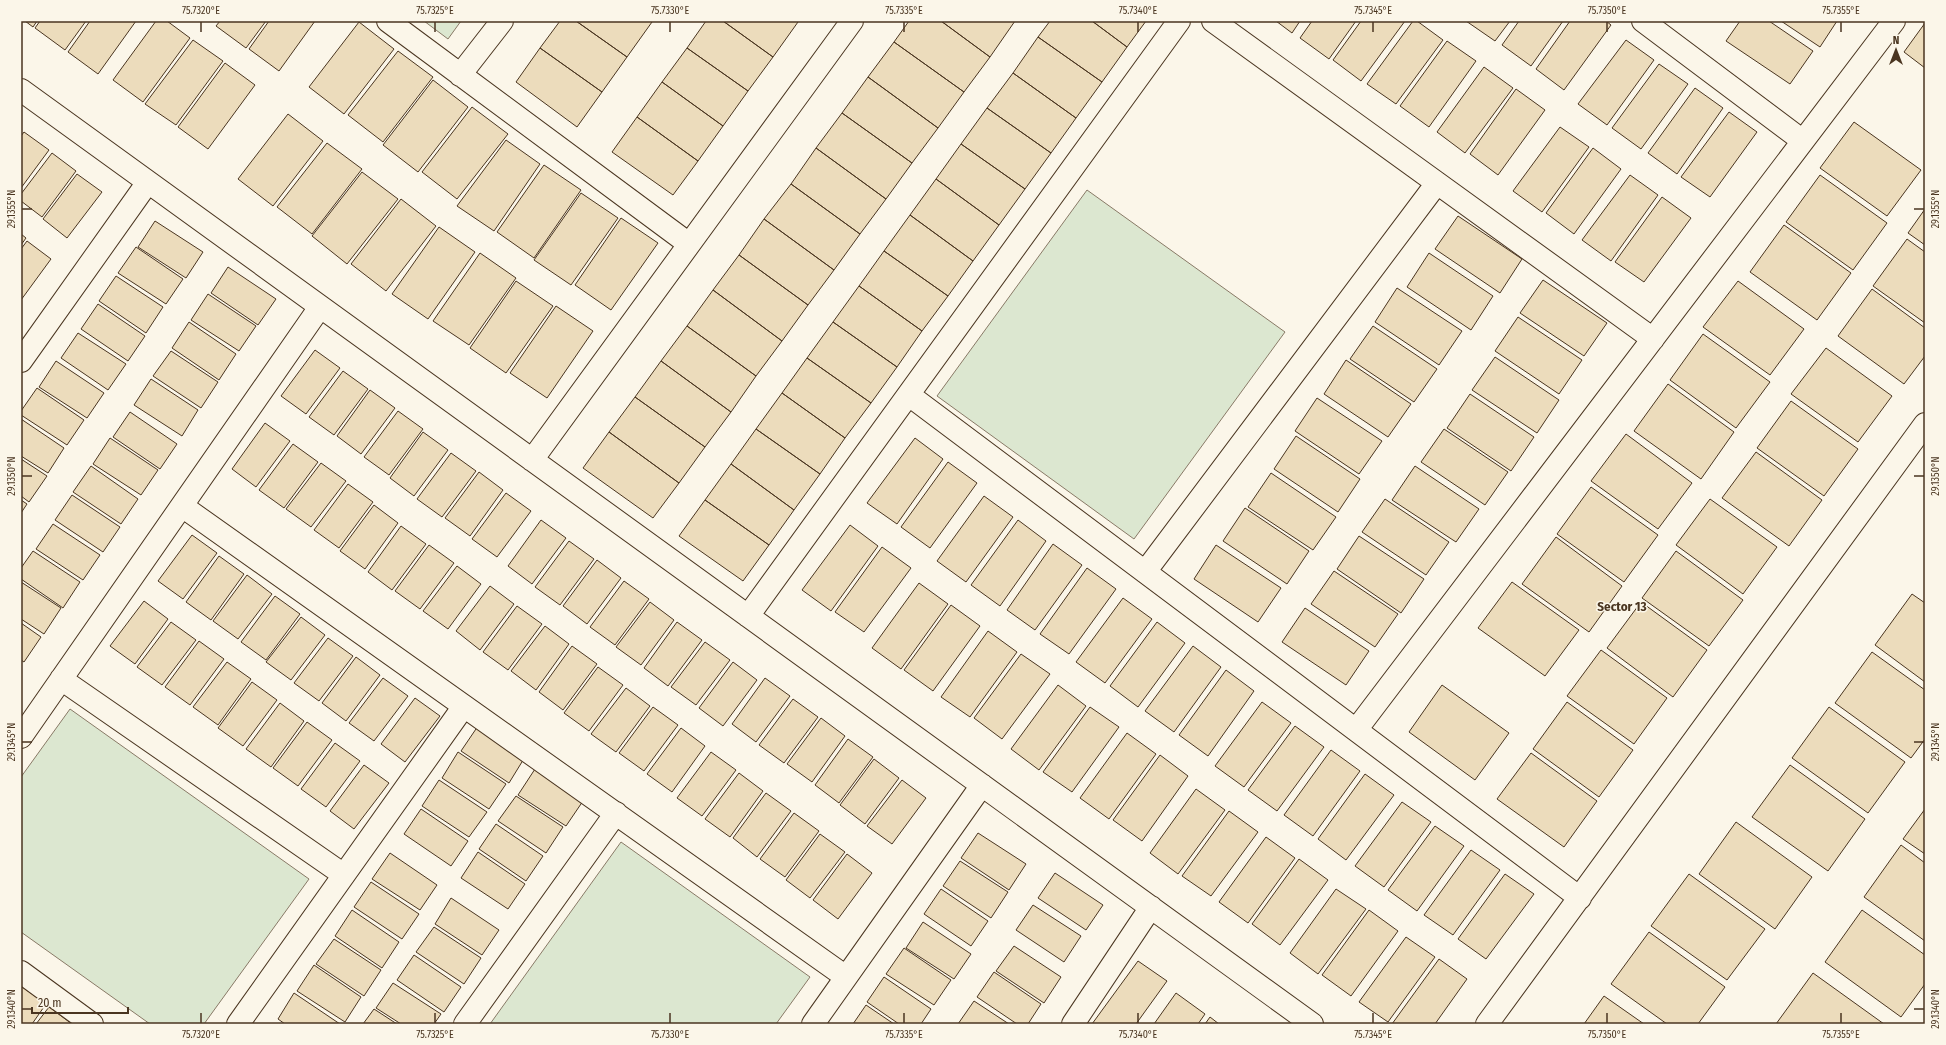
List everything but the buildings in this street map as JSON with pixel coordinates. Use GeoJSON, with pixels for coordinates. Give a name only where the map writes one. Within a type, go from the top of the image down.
{"type":"FeatureCollection","features":[{"type":"Feature","properties":{"kind":"street"},"geometry":{"type":"LineString","coordinates":[[388,21],[689,244]]}},
{"type":"Feature","properties":{"kind":"street"},"geometry":{"type":"LineString","coordinates":[[460,75],[502,21]]}},
{"type":"Feature","properties":{"kind":"street"},"geometry":{"type":"LineString","coordinates":[[532,460],[852,21]]}},
{"type":"Feature","properties":{"kind":"street"},"geometry":{"type":"LineString","coordinates":[[748,616],[1179,21]]}},
{"type":"Feature","properties":{"kind":"street"},"geometry":{"type":"LineString","coordinates":[[1213,21],[1653,339]]}},
{"type":"Feature","properties":{"kind":"street"},"geometry":{"type":"LineString","coordinates":[[1643,21],[1803,141]]}},
{"type":"Feature","properties":{"kind":"street"},"geometry":{"type":"LineString","coordinates":[[1356,730],[1894,21]]}},
{"type":"Feature","properties":{"kind":"street"},"geometry":{"type":"LineString","coordinates":[[21,90],[1312,1024]]}},
{"type":"Feature","properties":{"kind":"street"},"geometry":{"type":"LineString","coordinates":[[21,360],[148,182]]}},
{"type":"Feature","properties":{"kind":"street"},"geometry":{"type":"LineString","coordinates":[[1145,572],[1437,183]]}},
{"type":"Feature","properties":{"kind":"street"},"geometry":{"type":"LineString","coordinates":[[21,737],[320,307]]}},
{"type":"Feature","properties":{"kind":"street"},"geometry":{"type":"LineString","coordinates":[[909,395],[1580,898]]}},
{"type":"Feature","properties":{"kind":"street"},"geometry":{"type":"LineString","coordinates":[[1487,1024],[1925,424]]}},
{"type":"Feature","properties":{"kind":"street"},"geometry":{"type":"LineString","coordinates":[[182,506],[846,977]]}},
{"type":"Feature","properties":{"kind":"street"},"geometry":{"type":"LineString","coordinates":[[61,679],[344,875]]}},
{"type":"Feature","properties":{"kind":"street"},"geometry":{"type":"LineString","coordinates":[[238,1024],[464,706]]}},
{"type":"Feature","properties":{"kind":"street"},"geometry":{"type":"LineString","coordinates":[[813,1024],[982,785]]}},
{"type":"Feature","properties":{"kind":"street"},"geometry":{"type":"LineString","coordinates":[[465,1024],[616,813]]}},
{"type":"Feature","properties":{"kind":"street"},"geometry":{"type":"LineString","coordinates":[[1073,1024],[1151,907]]}},
{"type":"Feature","properties":{"kind":"street"},"geometry":{"type":"LineString","coordinates":[[21,972],[92,1024]]}},
{"type":"Feature","properties":{"kind":"green space"},"geometry":{"type":"Polygon","coordinates":[[[424,21],[461,21],[448,39],[424,21]]]}},
{"type":"Feature","properties":{"kind":"green space"},"geometry":{"type":"Polygon","coordinates":[[[1087,190],[1285,332],[1134,539],[937,396],[1087,190]]]}},
{"type":"Feature","properties":{"kind":"green space"},"geometry":{"type":"Polygon","coordinates":[[[70,709],[309,879],[204,1024],[150,1024],[21,932],[21,777],[70,709]]]}},
{"type":"Feature","properties":{"kind":"green space"},"geometry":{"type":"Polygon","coordinates":[[[621,842],[810,977],[776,1024],[490,1024],[621,842]]]}},
{"type":"Feature","properties":{"kind":"district","name":"Sector 13"},"geometry":{"type":"Point","coordinates":[1622,606]}}]}
